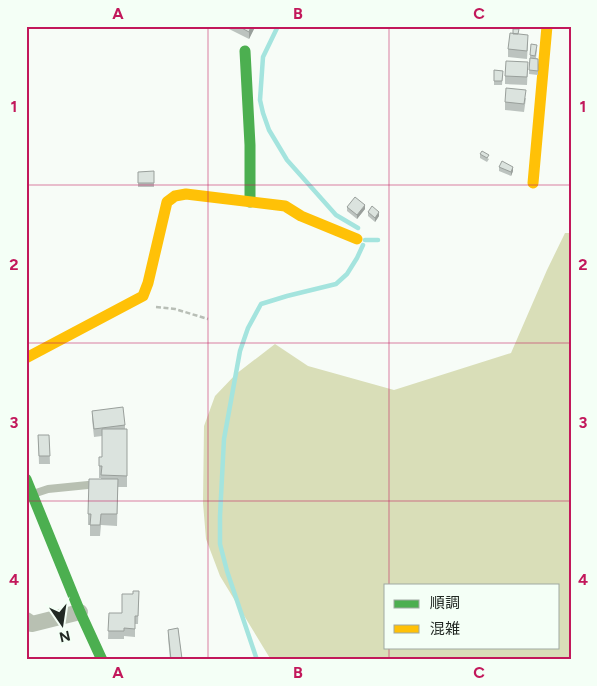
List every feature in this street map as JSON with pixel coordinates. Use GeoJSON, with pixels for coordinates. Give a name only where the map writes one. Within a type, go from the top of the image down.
{"type":"FeatureCollection","features":[{"type":"Feature","properties":{"kind":"street"},"geometry":{"type":"LineString","coordinates":[[533,183],[547,26]]}},
{"type":"Feature","properties":{"kind":"street"},"geometry":{"type":"LineString","coordinates":[[245,51],[249,112],[250,202]]}},
{"type":"Feature","properties":{"kind":"street"},"geometry":{"type":"LineString","coordinates":[[26,358],[143,296],[148,283],[167,202],[170,198],[186,194],[286,206],[301,216],[357,239]]}},
{"type":"Feature","properties":{"kind":"street"},"geometry":{"type":"LineString","coordinates":[[26,479],[80,612],[102,660]]}},
{"type":"Feature","properties":{"kind":"street"},"geometry":{"type":"LineString","coordinates":[[28,626],[80,612]]}},
{"type":"Feature","properties":{"kind":"lane"},"geometry":{"type":"LineString","coordinates":[[32,494],[48,489],[88,485]]}},
{"type":"Feature","properties":{"kind":"path"},"geometry":{"type":"LineString","coordinates":[[135,301],[149,306],[175,309],[208,319]]}},
{"type":"Feature","properties":{"kind":"green space"},"geometry":{"type":"Polygon","coordinates":[[[565,233],[571,233],[571,660],[271,660],[220,576],[206,539],[203,503],[204,426],[215,396],[236,374],[275,344],[308,366],[394,390],[511,353],[565,233]]]}},
{"type":"Feature","properties":{"kind":"building"},"geometry":{"type":"Polygon","coordinates":[[[238,26],[251,26],[249,32],[238,26]]]}},
{"type":"Feature","properties":{"kind":"building"},"geometry":{"type":"Polygon","coordinates":[[[513,29],[519,29],[518,34],[513,34],[513,29]]]}},
{"type":"Feature","properties":{"kind":"building"},"geometry":{"type":"Polygon","coordinates":[[[510,33],[528,35],[527,51],[508,49],[510,33]]]}},
{"type":"Feature","properties":{"kind":"building"},"geometry":{"type":"Polygon","coordinates":[[[531,44],[537,45],[535,56],[530,55],[531,44]]]}},
{"type":"Feature","properties":{"kind":"building"},"geometry":{"type":"Polygon","coordinates":[[[530,58],[538,59],[538,71],[529,70],[530,58]]]}},
{"type":"Feature","properties":{"kind":"building"},"geometry":{"type":"Polygon","coordinates":[[[506,61],[528,62],[527,77],[505,76],[506,61]]]}},
{"type":"Feature","properties":{"kind":"building"},"geometry":{"type":"Polygon","coordinates":[[[494,70],[503,71],[502,81],[494,81],[494,70]]]}},
{"type":"Feature","properties":{"kind":"building"},"geometry":{"type":"Polygon","coordinates":[[[506,88],[526,90],[524,104],[505,102],[506,88]]]}},
{"type":"Feature","properties":{"kind":"building"},"geometry":{"type":"Polygon","coordinates":[[[482,151],[489,155],[487,158],[480,154],[482,151]]]}},
{"type":"Feature","properties":{"kind":"building"},"geometry":{"type":"Polygon","coordinates":[[[502,161],[513,167],[511,172],[499,167],[502,161]]]}},
{"type":"Feature","properties":{"kind":"building"},"geometry":{"type":"Polygon","coordinates":[[[154,171],[154,183],[138,183],[138,172],[154,171]]]}},
{"type":"Feature","properties":{"kind":"building"},"geometry":{"type":"Polygon","coordinates":[[[355,197],[365,205],[357,215],[347,207],[355,197]]]}},
{"type":"Feature","properties":{"kind":"building"},"geometry":{"type":"Polygon","coordinates":[[[372,206],[379,212],[375,218],[368,212],[372,206]]]}},
{"type":"Feature","properties":{"kind":"building"},"geometry":{"type":"Polygon","coordinates":[[[123,407],[125,425],[94,429],[92,411],[123,407]]]}},
{"type":"Feature","properties":{"kind":"building"},"geometry":{"type":"Polygon","coordinates":[[[102,429],[127,429],[127,476],[101,475],[102,466],[99,466],[99,457],[102,457],[102,429]]]}},
{"type":"Feature","properties":{"kind":"building"},"geometry":{"type":"Polygon","coordinates":[[[38,435],[49,435],[50,456],[39,456],[38,435]]]}},
{"type":"Feature","properties":{"kind":"building"},"geometry":{"type":"Polygon","coordinates":[[[89,479],[118,479],[117,514],[101,514],[100,525],[90,525],[91,514],[88,514],[89,479]]]}},
{"type":"Feature","properties":{"kind":"building"},"geometry":{"type":"Polygon","coordinates":[[[133,591],[139,591],[138,616],[135,616],[135,629],[124,628],[124,631],[108,631],[109,613],[122,613],[122,594],[133,594],[133,591]]]}},
{"type":"Feature","properties":{"kind":"building"},"geometry":{"type":"Polygon","coordinates":[[[178,628],[182,659],[171,660],[168,630],[178,628]]]}},
{"type":"Feature","properties":{"kind":"waterway"},"geometry":{"type":"LineString","coordinates":[[278,26],[263,57],[260,100],[269,130],[287,160],[336,215],[358,228]]}},
{"type":"Feature","properties":{"kind":"waterway"},"geometry":{"type":"LineString","coordinates":[[365,240],[378,240]]}},
{"type":"Feature","properties":{"kind":"waterway"},"geometry":{"type":"LineString","coordinates":[[257,660],[227,571],[220,544],[224,439],[240,351],[248,328],[261,304],[336,284],[347,274],[363,245]]}},
{"type":"Feature","properties":{"kind":"traffic: fast"},"geometry":{"type":"LineString","coordinates":[[245,51],[250,145],[250,202]]}},
{"type":"Feature","properties":{"kind":"traffic: fast"},"geometry":{"type":"LineString","coordinates":[[26,479],[80,612],[102,660]]}},
{"type":"Feature","properties":{"kind":"traffic: slow"},"geometry":{"type":"LineString","coordinates":[[533,183],[547,26]]}},
{"type":"Feature","properties":{"kind":"traffic: slow"},"geometry":{"type":"LineString","coordinates":[[26,358],[143,296],[148,283],[167,202],[175,196],[186,194],[285,206],[301,216],[357,239]]}}]}
